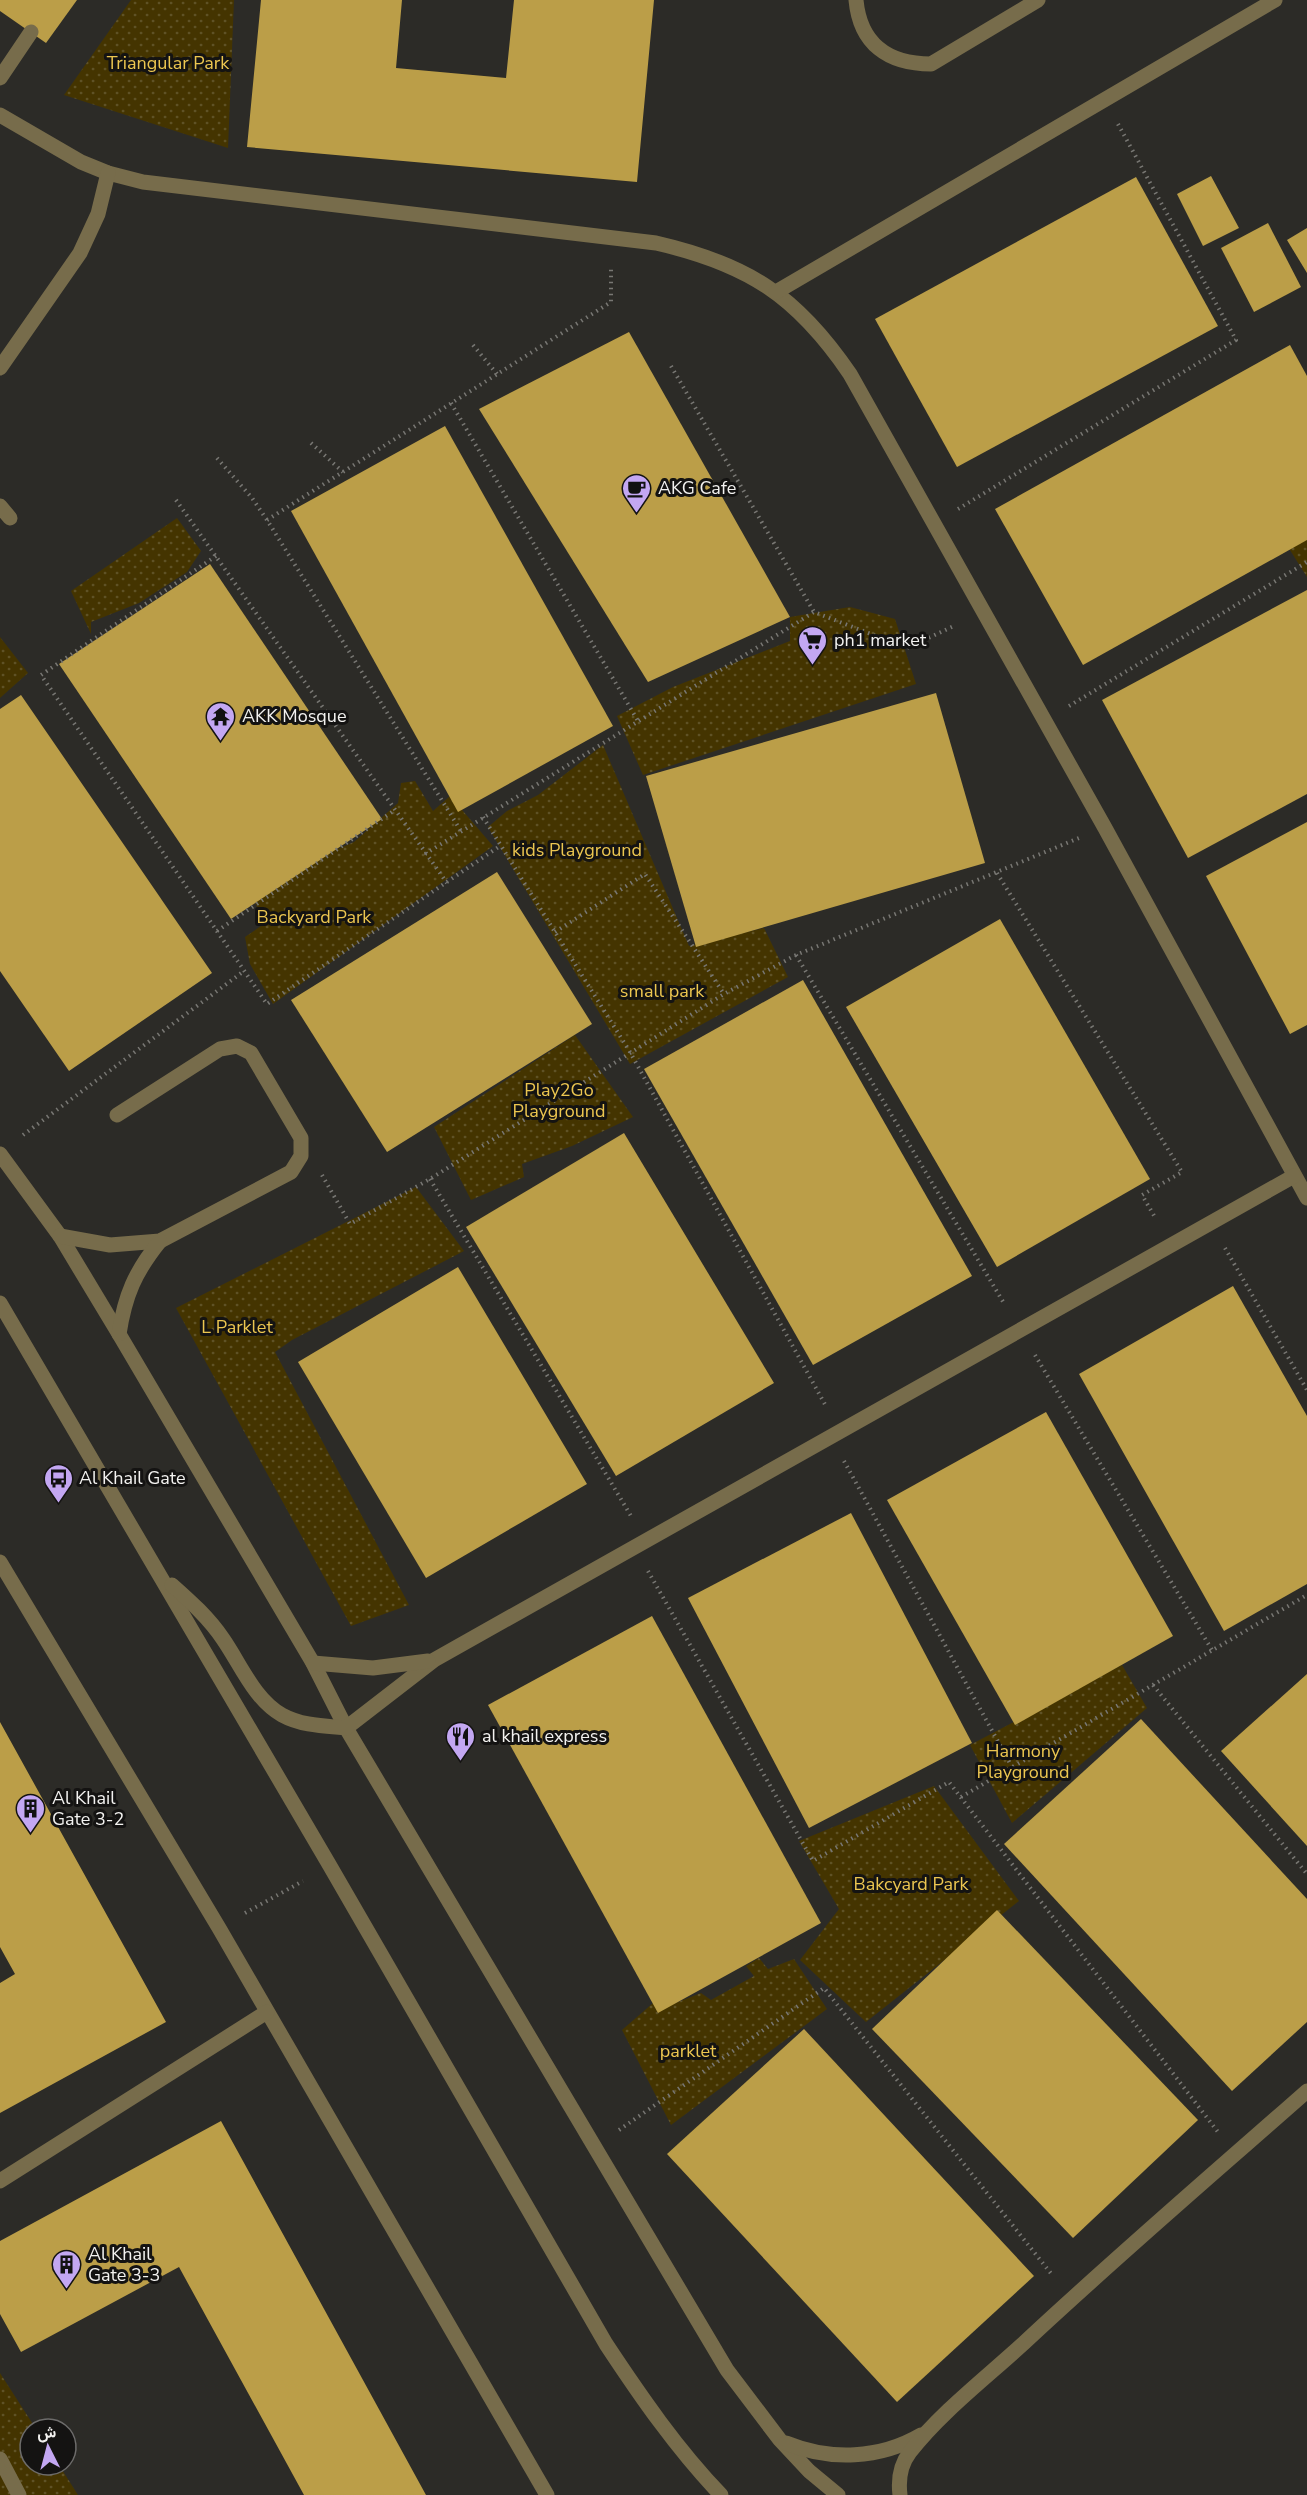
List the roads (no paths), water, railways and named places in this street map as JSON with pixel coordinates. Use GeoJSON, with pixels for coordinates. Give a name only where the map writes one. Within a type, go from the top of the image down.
{"type":"FeatureCollection","features":[{"type":"Feature","properties":{"kind":"street"},"geometry":{"type":"LineString","coordinates":[[856,0],[857,15],[863,30],[875,46],[892,57],[910,64],[931,64],[1038,0]]}},
{"type":"Feature","properties":{"kind":"street"},"geometry":{"type":"LineString","coordinates":[[776,292],[1275,0]]}},
{"type":"Feature","properties":{"kind":"street"},"geometry":{"type":"LineString","coordinates":[[0,78],[31,32]]}},
{"type":"Feature","properties":{"kind":"street"},"geometry":{"type":"LineString","coordinates":[[0,115],[56,149],[108,173],[143,182],[656,243],[698,253],[739,270],[776,292],[805,316],[829,343],[850,374],[1105,828],[1307,1198]]}},
{"type":"Feature","properties":{"kind":"street"},"geometry":{"type":"LineString","coordinates":[[0,368],[81,253],[98,214],[108,173]]}},
{"type":"Feature","properties":{"kind":"street"},"geometry":{"type":"LineString","coordinates":[[60,1236],[110,1245],[160,1241],[291,1172],[301,1156],[301,1138],[251,1053],[237,1046],[220,1049],[117,1115]]}},
{"type":"Feature","properties":{"kind":"street"},"geometry":{"type":"LineString","coordinates":[[0,1154],[60,1236],[119,1334],[313,1663],[346,1728],[727,2370],[780,2440],[838,2495]]}},
{"type":"Feature","properties":{"kind":"street"},"geometry":{"type":"LineString","coordinates":[[161,1575],[193,1603],[221,1636],[260,1696],[270,1707],[298,1722],[346,1728],[434,1660],[1294,1176]]}},
{"type":"Feature","properties":{"kind":"street"},"geometry":{"type":"LineString","coordinates":[[119,1334],[123,1308],[131,1284],[144,1261],[160,1241]]}},
{"type":"Feature","properties":{"kind":"street"},"geometry":{"type":"LineString","coordinates":[[0,1303],[161,1575],[606,2344],[670,2436],[721,2495]]}},
{"type":"Feature","properties":{"kind":"street"},"geometry":{"type":"LineString","coordinates":[[0,1562],[219,1928],[547,2495]]}},
{"type":"Feature","properties":{"kind":"street"},"geometry":{"type":"LineString","coordinates":[[313,1663],[373,1668],[434,1660]]}},
{"type":"Feature","properties":{"kind":"street"},"geometry":{"type":"LineString","coordinates":[[0,2181],[267,2012]]}},
{"type":"Feature","properties":{"kind":"street"},"geometry":{"type":"LineString","coordinates":[[900,2495],[899,2482],[902,2466],[909,2453],[931,2428],[1071,2299],[1307,2091]]}},
{"type":"Feature","properties":{"kind":"street"},"geometry":{"type":"LineString","coordinates":[[780,2440],[801,2449],[846,2456],[891,2449],[931,2428]]}},
{"type":"Feature","properties":{"kind":"street"},"geometry":{"type":"LineString","coordinates":[[0,2459],[19,2495]]}},
{"type":"Feature","properties":{"kind":"place","name":"AKG Cafe"},"geometry":{"type":"Point","coordinates":[637,514]}},
{"type":"Feature","properties":{"kind":"place","name":"ph1 market"},"geometry":{"type":"Point","coordinates":[813,666]}},
{"type":"Feature","properties":{"kind":"place","name":"AKK Mosque"},"geometry":{"type":"Point","coordinates":[221,742]}},
{"type":"Feature","properties":{"kind":"place","name":"Al Khail Gate"},"geometry":{"type":"Point","coordinates":[58,1504]}},
{"type":"Feature","properties":{"kind":"place","name":"al khail express"},"geometry":{"type":"Point","coordinates":[461,1762]}},
{"type":"Feature","properties":{"kind":"place","name":"Al Khail Gate 3-2"},"geometry":{"type":"Point","coordinates":[31,1834]}},
{"type":"Feature","properties":{"kind":"place","name":"Al Khail Gate 3-3"},"geometry":{"type":"Point","coordinates":[67,2290]}},
{"type":"Feature","properties":{"kind":"park label","name":"Triangular Park"},"geometry":{"type":"Point","coordinates":[168,63]}},
{"type":"Feature","properties":{"kind":"park label","name":"kids Playground"},"geometry":{"type":"Point","coordinates":[577,850]}},
{"type":"Feature","properties":{"kind":"park label","name":"Backyard Park"},"geometry":{"type":"Point","coordinates":[314,917]}},
{"type":"Feature","properties":{"kind":"park label","name":"small park"},"geometry":{"type":"Point","coordinates":[662,991]}},
{"type":"Feature","properties":{"kind":"park label","name":"Play2Go Playground"},"geometry":{"type":"Point","coordinates":[559,1100]}},
{"type":"Feature","properties":{"kind":"park label","name":"L Parklet"},"geometry":{"type":"Point","coordinates":[237,1327]}},
{"type":"Feature","properties":{"kind":"park label","name":"Harmony Playground"},"geometry":{"type":"Point","coordinates":[1023,1761]}},
{"type":"Feature","properties":{"kind":"park label","name":"Bakcyard Park"},"geometry":{"type":"Point","coordinates":[911,1884]}},
{"type":"Feature","properties":{"kind":"park label","name":"parklet"},"geometry":{"type":"Point","coordinates":[688,2051]}}]}
